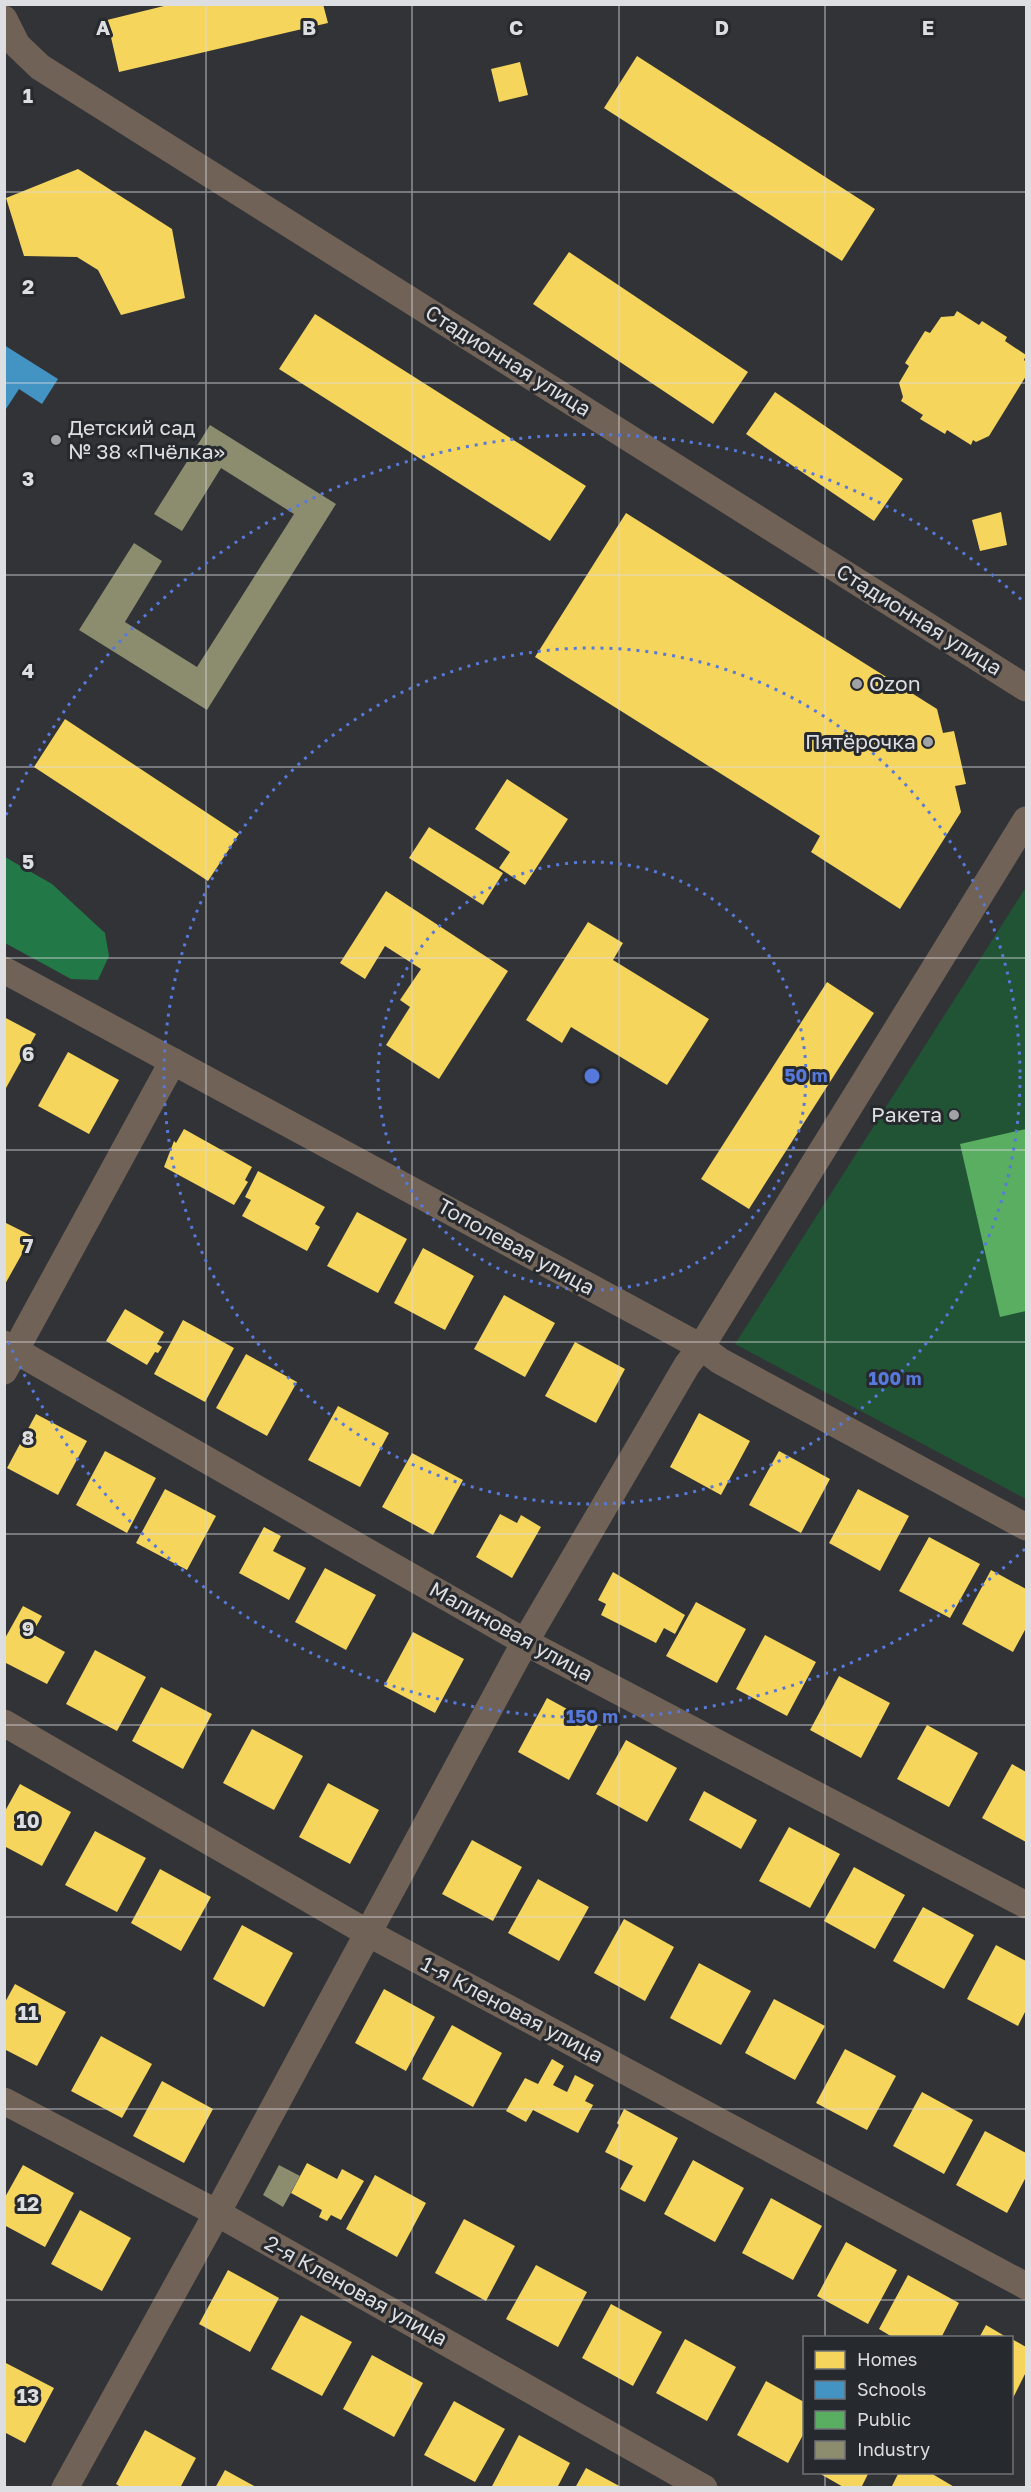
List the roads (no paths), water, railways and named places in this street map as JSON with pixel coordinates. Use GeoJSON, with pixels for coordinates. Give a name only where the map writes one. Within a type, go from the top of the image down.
{"type":"FeatureCollection","features":[{"type":"Feature","properties":{"kind":"street","name":"Стадионная улица"},"geometry":{"type":"LineString","coordinates":[[4,19],[16,45],[40,67],[1026,688]]}},
{"type":"Feature","properties":{"kind":"street"},"geometry":{"type":"LineString","coordinates":[[65,2487],[217,2213],[366,1932],[525,1642],[687,1365],[701,1347],[1026,820]]}},
{"type":"Feature","properties":{"kind":"street","name":"Тополевая улица"},"geometry":{"type":"LineString","coordinates":[[4,970],[701,1347],[720,1361],[1026,1527]]}},
{"type":"Feature","properties":{"kind":"street"},"geometry":{"type":"LineString","coordinates":[[8,1355],[173,1061]]}},
{"type":"Feature","properties":{"kind":"street","name":"Малиновая улица"},"geometry":{"type":"LineString","coordinates":[[8,1355],[525,1642],[1026,1905]]}},
{"type":"Feature","properties":{"kind":"street","name":"1-я Кленовая улица"},"geometry":{"type":"LineString","coordinates":[[4,1723],[366,1932],[1026,2286]]}},
{"type":"Feature","properties":{"kind":"street","name":"2-я Кленовая улица"},"geometry":{"type":"LineString","coordinates":[[4,2101],[217,2213],[704,2487]]}},
{"type":"Feature","properties":{"kind":"place","name":"Детский сад № 38 «Пчёлка»"},"geometry":{"type":"Point","coordinates":[56,440]}},
{"type":"Feature","properties":{"kind":"place","name":"Ozon"},"geometry":{"type":"Point","coordinates":[857,684]}},
{"type":"Feature","properties":{"kind":"place","name":"Пятёрочка"},"geometry":{"type":"Point","coordinates":[928,742]}},
{"type":"Feature","properties":{"kind":"place","name":"Ракета"},"geometry":{"type":"Point","coordinates":[954,1115]}}]}
